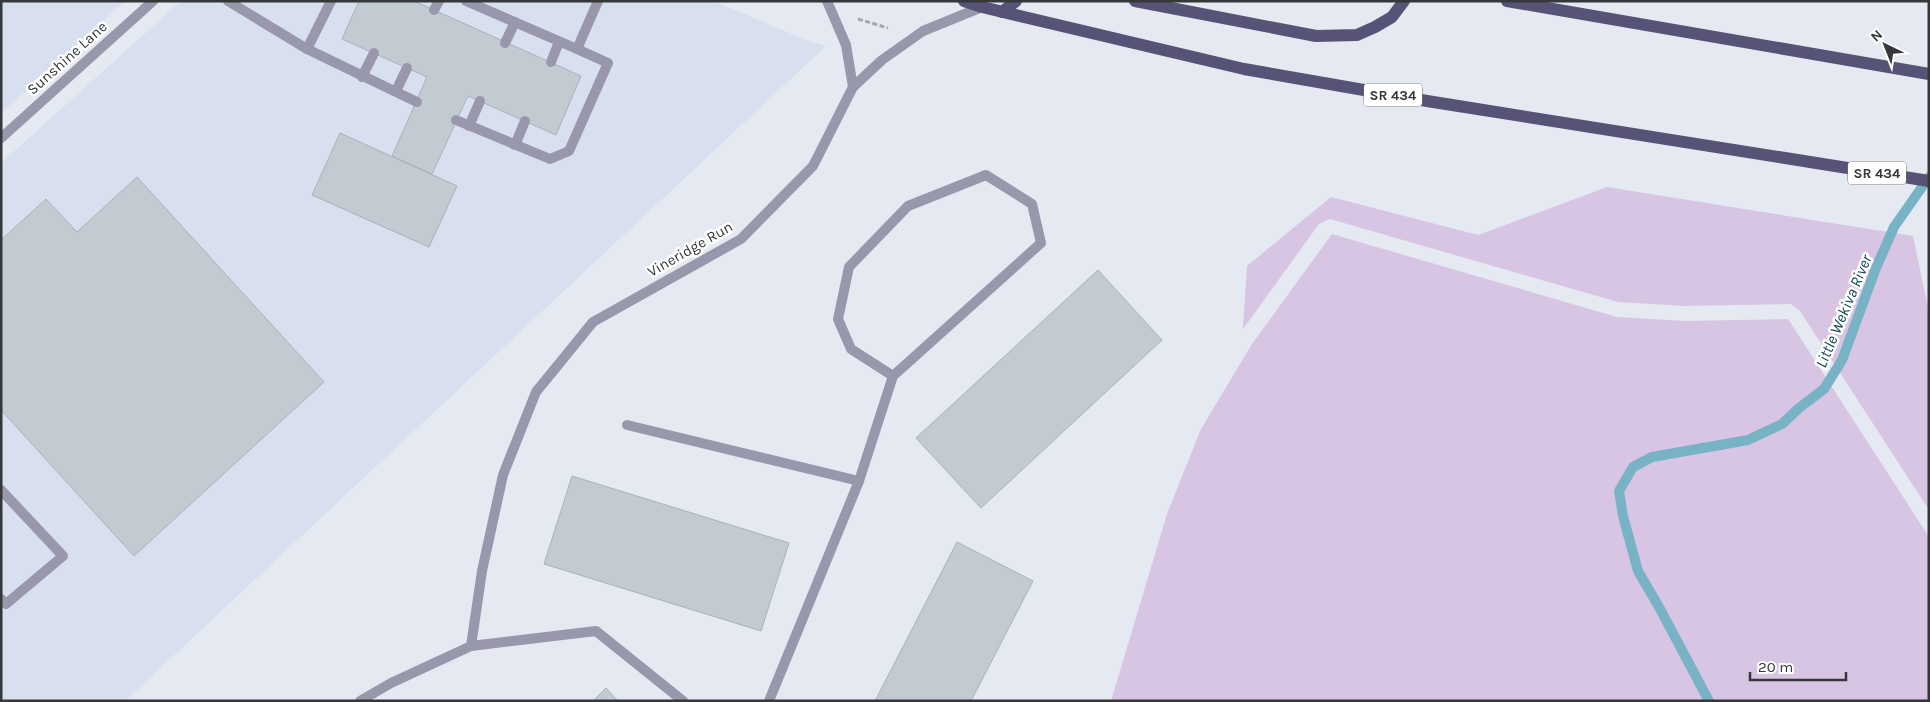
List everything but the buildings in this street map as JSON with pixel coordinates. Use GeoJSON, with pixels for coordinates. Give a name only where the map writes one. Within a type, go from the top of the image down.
{"type":"FeatureCollection","features":[{"type":"Feature","properties":{"kind":"main road","name":"SR 434"},"geometry":{"type":"LineString","coordinates":[[964,1],[1002,12],[1244,69],[1427,101],[1929,181]]}},
{"type":"Feature","properties":{"kind":"main road"},"geometry":{"type":"LineString","coordinates":[[1002,12],[1016,1]]}},
{"type":"Feature","properties":{"kind":"main road"},"geometry":{"type":"LineString","coordinates":[[1135,1],[1316,36],[1357,35],[1392,17],[1404,1]]}},
{"type":"Feature","properties":{"kind":"main road"},"geometry":{"type":"LineString","coordinates":[[1507,1],[1929,74]]}},
{"type":"Feature","properties":{"kind":"street","name":"Sunshine Lane"},"geometry":{"type":"LineString","coordinates":[[1,138],[153,1]]}},
{"type":"Feature","properties":{"kind":"street"},"geometry":{"type":"LineString","coordinates":[[228,1],[307,49],[417,102]]}},
{"type":"Feature","properties":{"kind":"street"},"geometry":{"type":"LineString","coordinates":[[307,49],[330,1]]}},
{"type":"Feature","properties":{"kind":"street"},"geometry":{"type":"LineString","coordinates":[[456,120],[550,159],[569,151],[608,63],[466,1]]}},
{"type":"Feature","properties":{"kind":"street"},"geometry":{"type":"LineString","coordinates":[[577,49],[598,1]]}},
{"type":"Feature","properties":{"kind":"street"},"geometry":{"type":"LineString","coordinates":[[828,1],[846,45],[854,87]]}},
{"type":"Feature","properties":{"kind":"street","name":"Vineridge Run"},"geometry":{"type":"LineString","coordinates":[[471,646],[482,571],[503,475],[536,392],[593,322],[740,239],[813,166],[854,87],[882,60],[923,32],[982,7]]}},
{"type":"Feature","properties":{"kind":"street"},"geometry":{"type":"LineString","coordinates":[[505,43],[515,22]]}},
{"type":"Feature","properties":{"kind":"street"},"geometry":{"type":"LineString","coordinates":[[550,62],[560,42]]}},
{"type":"Feature","properties":{"kind":"street"},"geometry":{"type":"LineString","coordinates":[[362,77],[374,53]]}},
{"type":"Feature","properties":{"kind":"street"},"geometry":{"type":"LineString","coordinates":[[396,92],[407,68]]}},
{"type":"Feature","properties":{"kind":"street"},"geometry":{"type":"LineString","coordinates":[[469,126],[480,101]]}},
{"type":"Feature","properties":{"kind":"street"},"geometry":{"type":"LineString","coordinates":[[515,145],[525,121]]}},
{"type":"Feature","properties":{"kind":"street"},"geometry":{"type":"LineString","coordinates":[[768,701],[859,481],[893,376],[1041,244],[1032,204],[986,175],[908,206],[849,266],[838,319],[851,348],[893,376]]}},
{"type":"Feature","properties":{"kind":"street"},"geometry":{"type":"LineString","coordinates":[[627,425],[859,481]]}},
{"type":"Feature","properties":{"kind":"street"},"geometry":{"type":"LineString","coordinates":[[1,490],[63,556],[6,604],[1,599]]}},
{"type":"Feature","properties":{"kind":"street"},"geometry":{"type":"LineString","coordinates":[[360,701],[391,683],[471,646],[596,632],[684,701]]}},
{"type":"Feature","properties":{"kind":"path"},"geometry":{"type":"LineString","coordinates":[[850,17],[892,29]]}},
{"type":"Feature","properties":{"kind":"shaded area"},"geometry":{"type":"Polygon","coordinates":[[[1,1],[125,1],[1,113],[1,1]]]}},
{"type":"Feature","properties":{"kind":"shaded area"},"geometry":{"type":"Polygon","coordinates":[[[181,1],[713,1],[814,43],[826,46],[125,701],[1,701],[1,163],[181,1]]]}},
{"type":"Feature","properties":{"kind":"shaded area"},"geometry":{"type":"Polygon","coordinates":[[[1607,187],[1913,236],[1929,312],[1929,510],[1800,311],[1791,304],[1684,306],[1618,302],[1330,219],[1319,224],[1243,329],[1247,266],[1331,197],[1478,235],[1607,187]]]}},
{"type":"Feature","properties":{"kind":"shaded area"},"geometry":{"type":"Polygon","coordinates":[[[1332,234],[1617,317],[1686,321],[1788,319],[1929,537],[1929,701],[1111,701],[1167,514],[1201,429],[1252,344],[1332,234]]]}},
{"type":"Feature","properties":{"kind":"waterway","name":"Little Wekiva River"},"geometry":{"type":"LineString","coordinates":[[1709,701],[1638,571],[1623,516],[1619,491],[1633,467],[1652,457],[1748,440],[1782,424],[1824,389],[1842,360],[1876,268],[1894,227],[1929,177]]}}]}
